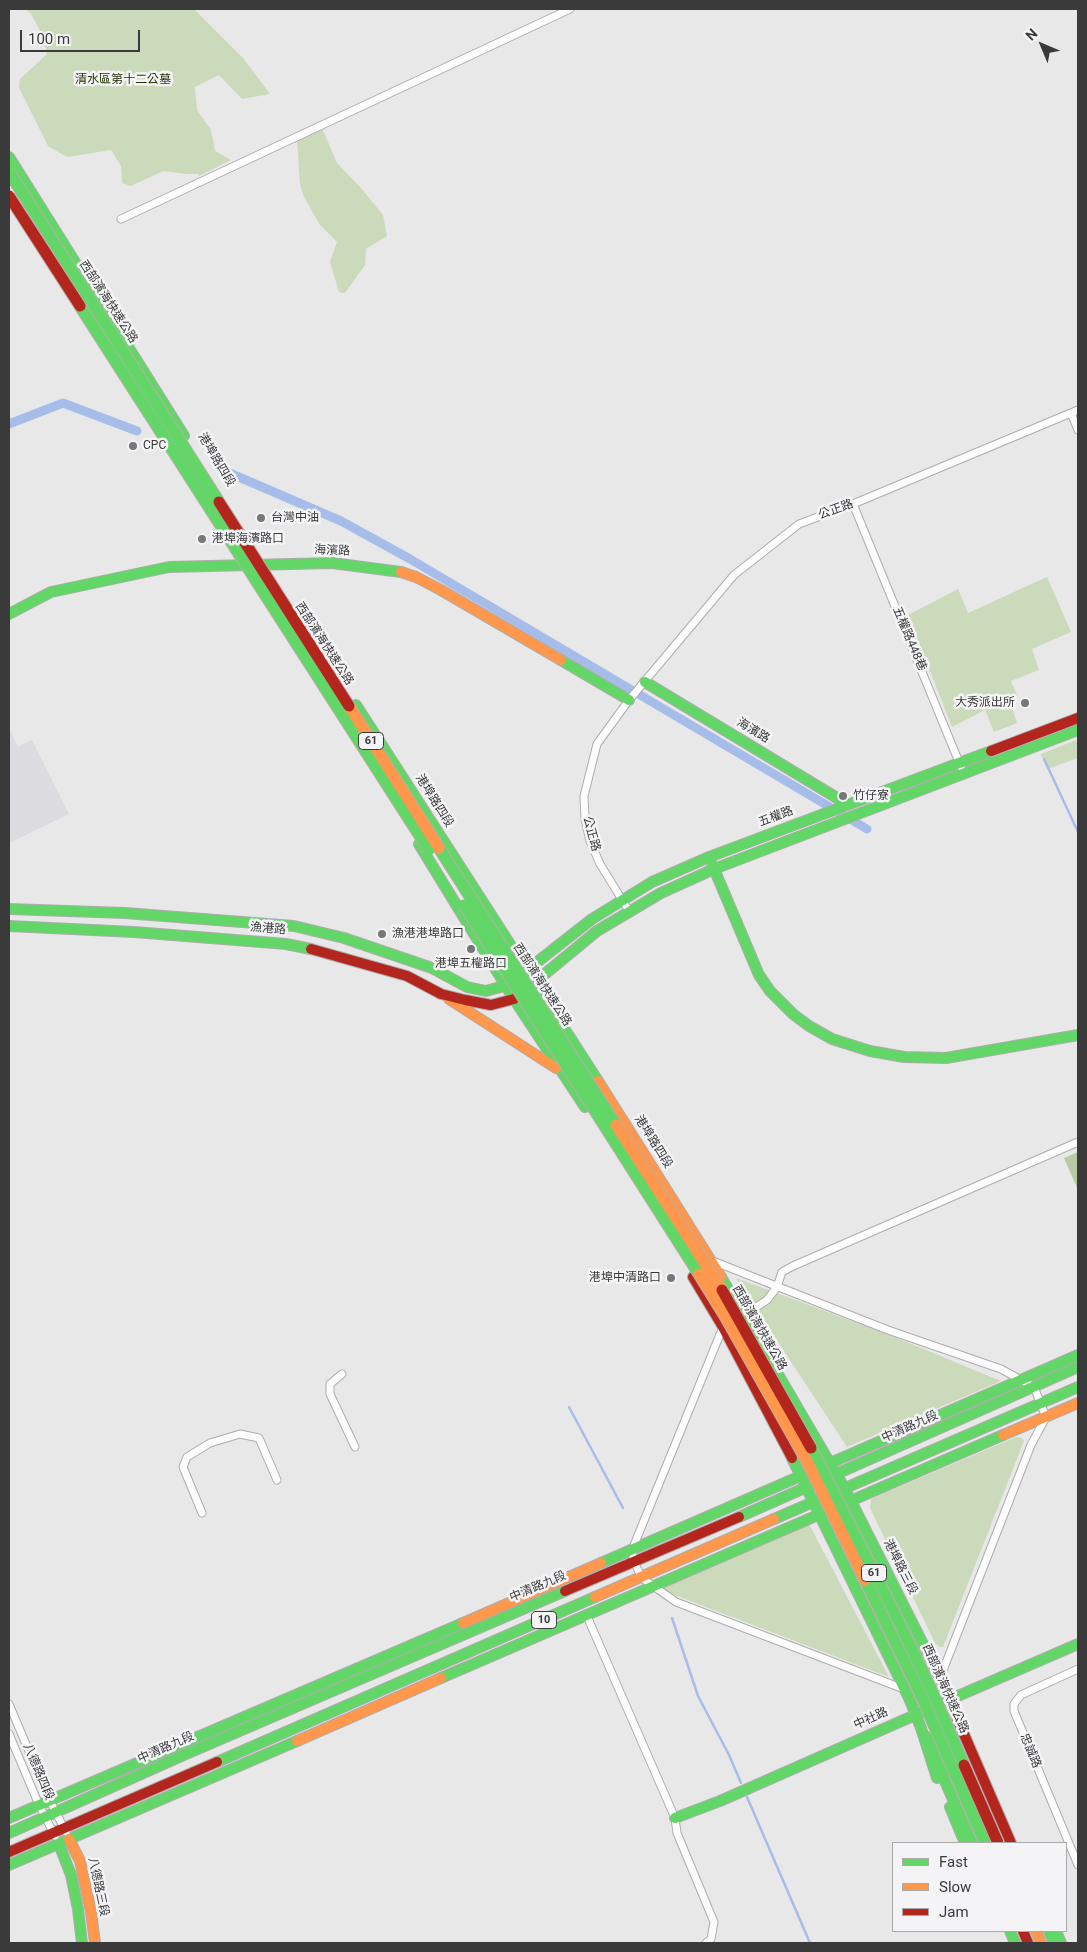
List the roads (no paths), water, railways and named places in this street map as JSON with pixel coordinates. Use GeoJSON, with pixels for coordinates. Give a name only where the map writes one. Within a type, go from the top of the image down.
{"type":"FeatureCollection","features":[{"type":"Feature","properties":{"kind":"main road","name":"港埠路四段"},"geometry":{"type":"LineString","coordinates":[[9,157],[264,566],[392,760],[526,972],[627,1126],[744,1315],[830,1464]]}},
{"type":"Feature","properties":{"kind":"main road","name":"西部濱海快速公路"},"geometry":{"type":"LineString","coordinates":[[9,172],[734,1310],[818,1460],[897,1618],[931,1689],[998,1842]]}},
{"type":"Feature","properties":{"kind":"main road","name":"西部濱海快速公路"},"geometry":{"type":"LineString","coordinates":[[9,196],[320,678],[725,1316],[807,1460],[920,1693],[985,1842]]}},
{"type":"Feature","properties":{"kind":"main road"},"geometry":{"type":"LineString","coordinates":[[9,205],[401,815],[508,986],[514,999],[633,1179],[722,1327],[815,1503],[904,1689],[972,1842]]}},
{"type":"Feature","properties":{"kind":"main road","name":"海濱路"},"geometry":{"type":"LineString","coordinates":[[9,614],[50,592],[117,580],[168,567],[332,563],[400,572],[416,577],[441,590],[629,700]]}},
{"type":"Feature","properties":{"kind":"main road","name":"海濱路"},"geometry":{"type":"LineString","coordinates":[[645,682],[846,804]]}},
{"type":"Feature","properties":{"kind":"main road","name":"五權路"},"geometry":{"type":"LineString","coordinates":[[514,999],[598,931],[661,893],[714,869],[962,769],[1078,718]]}},
{"type":"Feature","properties":{"kind":"main road","name":"五權路"},"geometry":{"type":"LineString","coordinates":[[508,986],[592,919],[652,882],[709,857],[846,804],[962,769],[1078,730]]}},
{"type":"Feature","properties":{"kind":"main road"},"geometry":{"type":"LineString","coordinates":[[709,857],[759,975],[770,991],[792,1014],[832,1039],[870,1051],[904,1057],[946,1058],[1078,1035]]}},
{"type":"Feature","properties":{"kind":"main road","name":"漁港路"},"geometry":{"type":"LineString","coordinates":[[9,909],[125,913],[294,926],[344,938],[432,968],[467,987],[486,991],[508,986]]}},
{"type":"Feature","properties":{"kind":"main road","name":"漁港路"},"geometry":{"type":"LineString","coordinates":[[9,926],[134,932],[286,944],[324,952],[407,976],[442,994],[492,1005],[514,999]]}},
{"type":"Feature","properties":{"kind":"main road"},"geometry":{"type":"LineString","coordinates":[[442,994],[560,1070]]}},
{"type":"Feature","properties":{"kind":"main road","name":"中清路九段"},"geometry":{"type":"LineString","coordinates":[[804,1482],[830,1464],[1078,1355]]}},
{"type":"Feature","properties":{"kind":"main road","name":"中清路九段"},"geometry":{"type":"LineString","coordinates":[[9,1833],[633,1556],[804,1482],[836,1474],[1078,1367]]}},
{"type":"Feature","properties":{"kind":"main road","name":"10"},"geometry":{"type":"LineString","coordinates":[[9,1852],[845,1490],[1078,1387]]}},
{"type":"Feature","properties":{"kind":"main road"},"geometry":{"type":"LineString","coordinates":[[9,1865],[1078,1403]]}},
{"type":"Feature","properties":{"kind":"main road","name":"港埠路三段"},"geometry":{"type":"LineString","coordinates":[[830,1464],[845,1490],[941,1681],[1005,1842]]}},
{"type":"Feature","properties":{"kind":"main road","name":"中清路九段"},"geometry":{"type":"LineString","coordinates":[[9,1818],[558,1580],[633,1556]]}},
{"type":"Feature","properties":{"kind":"main road","name":"中社路"},"geometry":{"type":"LineString","coordinates":[[675,1818],[720,1801],[1078,1644]]}},
{"type":"Feature","properties":{"kind":"main road","name":"港埠路三段"},"geometry":{"type":"LineString","coordinates":[[949,1700],[1011,1842]]}},
{"type":"Feature","properties":{"kind":"main road","name":"港埠路三段"},"geometry":{"type":"LineString","coordinates":[[949,1700],[1018,1842]]}},
{"type":"Feature","properties":{"kind":"main road"},"geometry":{"type":"LineString","coordinates":[[921,1728],[932,1768],[965,1842]]}},
{"type":"Feature","properties":{"kind":"main road"},"geometry":{"type":"LineString","coordinates":[[921,1728],[943,1763],[978,1842]]}},
{"type":"Feature","properties":{"kind":"main road","name":"八德路三段"},"geometry":{"type":"LineString","coordinates":[[64,1842],[78,1909],[82,1943]]}},
{"type":"Feature","properties":{"kind":"main road","name":"八德路三段"},"geometry":{"type":"LineString","coordinates":[[64,1842],[80,1861],[91,1912],[95,1943]]}},
{"type":"Feature","properties":{"kind":"street"},"geometry":{"type":"LineString","coordinates":[[120,219],[570,9]]}},
{"type":"Feature","properties":{"kind":"street"},"geometry":{"type":"LineString","coordinates":[[1075,412],[1078,430]]}},
{"type":"Feature","properties":{"kind":"street","name":"公正路"},"geometry":{"type":"LineString","coordinates":[[629,911],[600,864],[590,840],[585,819],[584,796],[597,744],[629,700],[734,575],[800,524],[1075,412]]}},
{"type":"Feature","properties":{"kind":"street","name":"五權路448巷"},"geometry":{"type":"LineString","coordinates":[[853,504],[962,769]]}},
{"type":"Feature","properties":{"kind":"street"},"geometry":{"type":"LineString","coordinates":[[904,1689],[676,1602],[642,1578],[633,1556],[722,1327],[767,1300],[777,1287],[782,1272],[792,1266],[1078,1142]]}},
{"type":"Feature","properties":{"kind":"street"},"geometry":{"type":"LineString","coordinates":[[710,1260],[888,1330],[1001,1369],[1023,1379],[1034,1387],[1046,1417],[1032,1445],[941,1681]]}},
{"type":"Feature","properties":{"kind":"street"},"geometry":{"type":"LineString","coordinates":[[342,1374],[330,1384],[330,1394],[355,1446]]}},
{"type":"Feature","properties":{"kind":"street"},"geometry":{"type":"LineString","coordinates":[[202,1513],[183,1467],[187,1458],[210,1444],[240,1434],[259,1438],[278,1480]]}},
{"type":"Feature","properties":{"kind":"street"},"geometry":{"type":"LineString","coordinates":[[586,1614],[675,1818],[677,1833],[714,1922],[711,1939],[706,1943]]}},
{"type":"Feature","properties":{"kind":"street","name":"忠誠路"},"geometry":{"type":"LineString","coordinates":[[1078,1669],[1021,1695],[1014,1704],[1014,1711],[1078,1865]]}},
{"type":"Feature","properties":{"kind":"street","name":"八德路四段"},"geometry":{"type":"LineString","coordinates":[[9,1704],[45,1803],[64,1842]]}},
{"type":"Feature","properties":{"kind":"street","name":"八德路四段"},"geometry":{"type":"LineString","coordinates":[[9,1734],[64,1842]]}},
{"type":"Feature","properties":{"kind":"waterway"},"geometry":{"type":"LineString","coordinates":[[9,424],[63,403],[137,431]]}},
{"type":"Feature","properties":{"kind":"waterway"},"geometry":{"type":"LineString","coordinates":[[225,471],[341,521],[410,559],[867,829]]}},
{"type":"Feature","properties":{"kind":"waterway"},"geometry":{"type":"LineString","coordinates":[[1044,759],[1078,832]]}},
{"type":"Feature","properties":{"kind":"waterway"},"geometry":{"type":"LineString","coordinates":[[569,1407],[623,1508]]}},
{"type":"Feature","properties":{"kind":"waterway"},"geometry":{"type":"LineString","coordinates":[[672,1618],[698,1696],[729,1755],[741,1783]]}},
{"type":"Feature","properties":{"kind":"waterway"},"geometry":{"type":"LineString","coordinates":[[747,1797],[810,1943]]}},
{"type":"Feature","properties":{"kind":"place","name":"CPC"},"geometry":{"type":"Point","coordinates":[133,446]}},
{"type":"Feature","properties":{"kind":"place","name":"台灣中油"},"geometry":{"type":"Point","coordinates":[261,518]}},
{"type":"Feature","properties":{"kind":"place","name":"港埠海濱路口"},"geometry":{"type":"Point","coordinates":[202,539]}},
{"type":"Feature","properties":{"kind":"place","name":"大秀派出所"},"geometry":{"type":"Point","coordinates":[1025,703]}},
{"type":"Feature","properties":{"kind":"place","name":"竹仔寮"},"geometry":{"type":"Point","coordinates":[843,796]}},
{"type":"Feature","properties":{"kind":"place","name":"漁港港埠路口"},"geometry":{"type":"Point","coordinates":[382,934]}},
{"type":"Feature","properties":{"kind":"place","name":"港埠五權路口"},"geometry":{"type":"Point","coordinates":[471,949]}},
{"type":"Feature","properties":{"kind":"place","name":"港埠中清路口"},"geometry":{"type":"Point","coordinates":[671,1278]}},
{"type":"Feature","properties":{"kind":"park label","name":"清水區第十二公墓"},"geometry":{"type":"Point","coordinates":[123,80]}}]}
